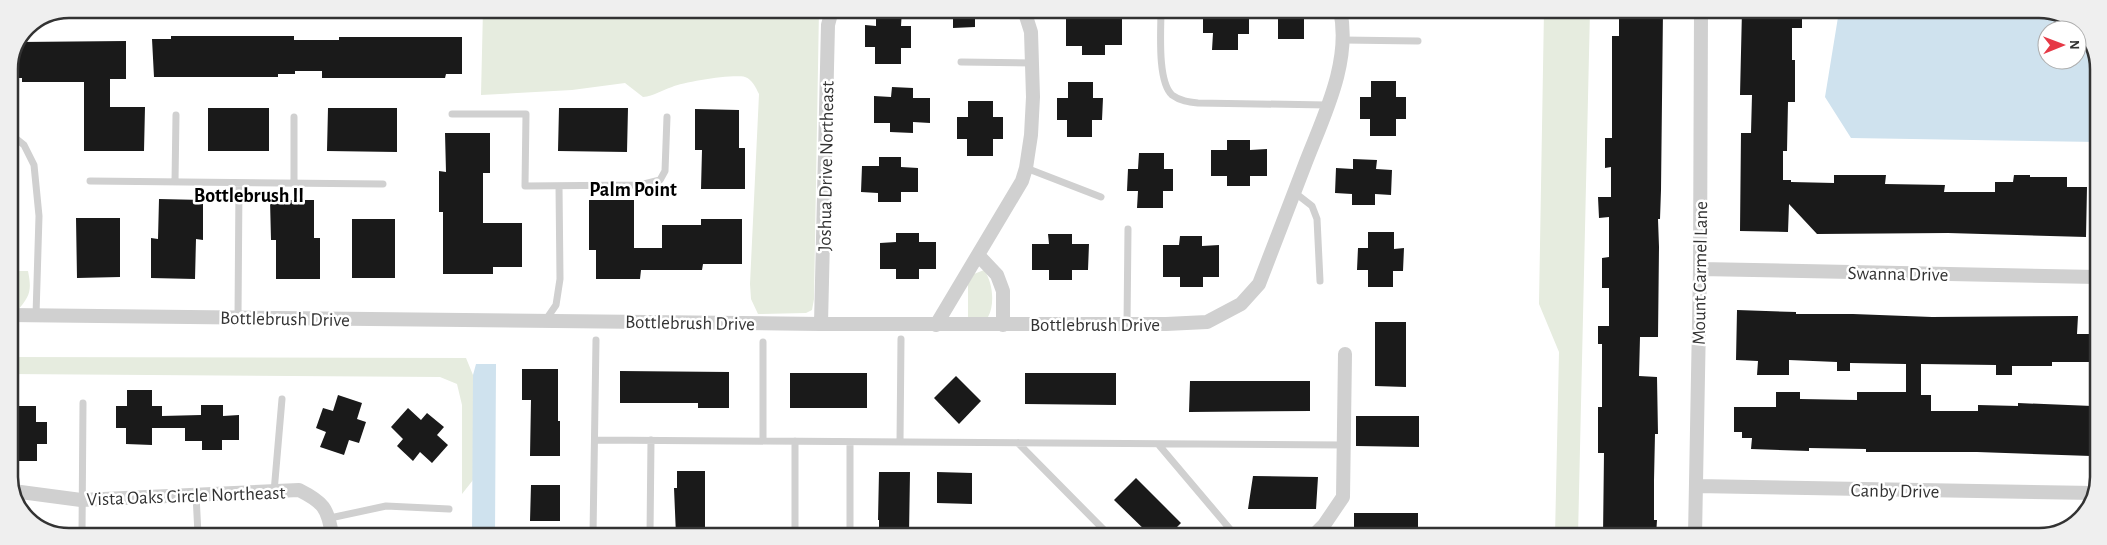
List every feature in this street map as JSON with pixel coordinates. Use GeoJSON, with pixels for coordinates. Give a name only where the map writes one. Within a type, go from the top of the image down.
{"type":"FeatureCollection","features":[{"type":"Feature","properties":{"kind":"street","name":"Joshua Drive Northeast"},"geometry":{"type":"LineString","coordinates":[[822,324],[828,25],[830,18]]}},
{"type":"Feature","properties":{"kind":"street"},"geometry":{"type":"LineString","coordinates":[[936,325],[1022,180],[1026,168],[1033,97],[1031,32],[1027,18]]}},
{"type":"Feature","properties":{"kind":"street","name":"Bottlebrush Drive"},"geometry":{"type":"LineString","coordinates":[[18,315],[936,325],[1126,325],[1207,322],[1241,304],[1259,284],[1327,105],[1340,64],[1343,40],[1341,18]]}},
{"type":"Feature","properties":{"kind":"street","name":"Mount Carmel Lane"},"geometry":{"type":"LineString","coordinates":[[1695,528],[1700,269],[1701,18]]}},
{"type":"Feature","properties":{"kind":"street"},"geometry":{"type":"LineString","coordinates":[[978,255],[997,275],[1003,291],[1003,325]]}},
{"type":"Feature","properties":{"kind":"street","name":"Swanna Drive"},"geometry":{"type":"LineString","coordinates":[[1700,269],[2090,277]]}},
{"type":"Feature","properties":{"kind":"street"},"geometry":{"type":"LineString","coordinates":[[1322,528],[1343,497],[1345,354]]}},
{"type":"Feature","properties":{"kind":"street","name":"Canby Drive"},"geometry":{"type":"LineString","coordinates":[[1696,486],[2087,494]]}},
{"type":"Feature","properties":{"kind":"street","name":"Vista Oaks Circle Northeast"},"geometry":{"type":"LineString","coordinates":[[20,492],[81,500],[299,490],[318,499],[330,518],[331,528]]}},
{"type":"Feature","properties":{"kind":"lane"},"geometry":{"type":"LineString","coordinates":[[1161,18],[1163,74],[1166,85],[1172,94],[1183,101],[1198,103],[1327,105]]}},
{"type":"Feature","properties":{"kind":"lane"},"geometry":{"type":"LineString","coordinates":[[1343,40],[1418,41]]}},
{"type":"Feature","properties":{"kind":"lane"},"geometry":{"type":"LineString","coordinates":[[961,62],[1032,63]]}},
{"type":"Feature","properties":{"kind":"lane"},"geometry":{"type":"LineString","coordinates":[[452,114],[526,114],[526,186],[640,185],[660,180],[665,171],[667,117]]}},
{"type":"Feature","properties":{"kind":"lane"},"geometry":{"type":"LineString","coordinates":[[175,182],[176,115]]}},
{"type":"Feature","properties":{"kind":"lane"},"geometry":{"type":"LineString","coordinates":[[294,117],[294,183]]}},
{"type":"Feature","properties":{"kind":"lane"},"geometry":{"type":"LineString","coordinates":[[18,140],[24,145],[34,165],[39,216],[36,315]]}},
{"type":"Feature","properties":{"kind":"lane"},"geometry":{"type":"LineString","coordinates":[[1026,168],[1101,197]]}},
{"type":"Feature","properties":{"kind":"lane"},"geometry":{"type":"LineString","coordinates":[[90,182],[383,184]]}},
{"type":"Feature","properties":{"kind":"lane"},"geometry":{"type":"LineString","coordinates":[[238,318],[239,182]]}},
{"type":"Feature","properties":{"kind":"lane"},"geometry":{"type":"LineString","coordinates":[[545,321],[556,305],[560,279],[559,186]]}},
{"type":"Feature","properties":{"kind":"lane"},"geometry":{"type":"LineString","coordinates":[[1294,192],[1312,206],[1317,219],[1320,281]]}},
{"type":"Feature","properties":{"kind":"lane"},"geometry":{"type":"LineString","coordinates":[[1126,325],[1128,229]]}},
{"type":"Feature","properties":{"kind":"lane"},"geometry":{"type":"LineString","coordinates":[[900,442],[901,339]]}},
{"type":"Feature","properties":{"kind":"lane"},"geometry":{"type":"LineString","coordinates":[[593,528],[596,340]]}},
{"type":"Feature","properties":{"kind":"lane"},"geometry":{"type":"LineString","coordinates":[[763,342],[763,441]]}},
{"type":"Feature","properties":{"kind":"lane"},"geometry":{"type":"LineString","coordinates":[[274,492],[282,399]]}},
{"type":"Feature","properties":{"kind":"lane"},"geometry":{"type":"LineString","coordinates":[[82,528],[83,403]]}},
{"type":"Feature","properties":{"kind":"lane"},"geometry":{"type":"LineString","coordinates":[[595,440],[1344,445]]}},
{"type":"Feature","properties":{"kind":"lane"},"geometry":{"type":"LineString","coordinates":[[650,528],[651,440]]}},
{"type":"Feature","properties":{"kind":"lane"},"geometry":{"type":"LineString","coordinates":[[795,441],[795,528]]}},
{"type":"Feature","properties":{"kind":"lane"},"geometry":{"type":"LineString","coordinates":[[850,442],[850,528]]}},
{"type":"Feature","properties":{"kind":"lane"},"geometry":{"type":"LineString","coordinates":[[1018,443],[1102,528]]}},
{"type":"Feature","properties":{"kind":"lane"},"geometry":{"type":"LineString","coordinates":[[1158,444],[1228,528]]}},
{"type":"Feature","properties":{"kind":"lane"},"geometry":{"type":"LineString","coordinates":[[196,495],[198,528]]}},
{"type":"Feature","properties":{"kind":"lane"},"geometry":{"type":"LineString","coordinates":[[330,518],[386,506],[449,509]]}},
{"type":"Feature","properties":{"kind":"shaded area"},"geometry":{"type":"Polygon","coordinates":[[[483,18],[819,18],[814,299],[812,310],[806,313],[758,314],[751,299],[750,284],[759,94],[750,80],[739,76],[708,79],[678,85],[643,97],[625,83],[572,90],[481,95],[483,18]]]}},
{"type":"Feature","properties":{"kind":"shaded area"},"geometry":{"type":"Polygon","coordinates":[[[1544,18],[1590,18],[1578,528],[1555,528],[1559,352],[1539,304],[1544,18]]]}},
{"type":"Feature","properties":{"kind":"shaded area"},"geometry":{"type":"Polygon","coordinates":[[[984,270],[991,287],[992,306],[990,312],[988,317],[968,317],[968,284],[974,274],[984,270]]]}},
{"type":"Feature","properties":{"kind":"shaded area"},"geometry":{"type":"Polygon","coordinates":[[[18,271],[28,271],[30,288],[25,301],[18,310],[18,271]]]}},
{"type":"Feature","properties":{"kind":"shaded area"},"geometry":{"type":"Polygon","coordinates":[[[18,357],[466,358],[473,375],[473,480],[462,494],[462,405],[457,384],[440,377],[18,374],[18,357]]]}},
{"type":"Feature","properties":{"kind":"water"},"geometry":{"type":"Polygon","coordinates":[[[1838,18],[2048,18],[2055,20],[2037,20],[2037,70],[2087,70],[2087,52],[2089,59],[2089,142],[1851,138],[1825,97],[1838,18]]]}},
{"type":"Feature","properties":{"kind":"water"},"geometry":{"type":"Polygon","coordinates":[[[476,364],[496,364],[495,528],[472,528],[473,375],[476,364]]]}},
{"type":"Feature","properties":{"kind":"building"},"geometry":{"type":"Polygon","coordinates":[[[876,18],[902,18],[901,26],[911,26],[911,48],[901,48],[901,64],[875,64],[875,47],[865,47],[865,25],[876,26],[876,18]]]}},
{"type":"Feature","properties":{"kind":"building"},"geometry":{"type":"Polygon","coordinates":[[[953,18],[975,18],[975,27],[953,28],[953,18]]]}},
{"type":"Feature","properties":{"kind":"building"},"geometry":{"type":"Polygon","coordinates":[[[1203,18],[1249,18],[1249,34],[1238,34],[1238,50],[1212,50],[1213,33],[1203,33],[1203,18]]]}},
{"type":"Feature","properties":{"kind":"building"},"geometry":{"type":"Polygon","coordinates":[[[1278,18],[1304,18],[1304,39],[1278,39],[1278,18]]]}},
{"type":"Feature","properties":{"kind":"building"},"geometry":{"type":"Polygon","coordinates":[[[1619,18],[1663,18],[1661,190],[1660,219],[1658,219],[1658,337],[1640,337],[1639,376],[1657,377],[1658,434],[1655,434],[1654,480],[1654,520],[1657,520],[1656,528],[1603,528],[1604,453],[1598,453],[1598,407],[1602,407],[1602,344],[1598,344],[1598,326],[1609,326],[1609,288],[1602,288],[1602,258],[1609,257],[1609,217],[1599,218],[1598,197],[1611,197],[1611,167],[1605,168],[1605,138],[1612,138],[1612,36],[1619,36],[1619,18]]]}},
{"type":"Feature","properties":{"kind":"building"},"geometry":{"type":"Polygon","coordinates":[[[1742,18],[1802,18],[1802,28],[1792,28],[1792,60],[1795,60],[1795,102],[1788,102],[1787,151],[1783,151],[1783,180],[1791,180],[1791,182],[1834,183],[1834,175],[1886,175],[1885,184],[1945,185],[1944,192],[1995,192],[1995,182],[2013,182],[2014,175],[2067,177],[2067,187],[2087,187],[2086,237],[1948,233],[1817,234],[1789,204],[1788,232],[1740,231],[1741,133],[1751,133],[1752,95],[1740,95],[1742,18]]]}},
{"type":"Feature","properties":{"kind":"building"},"geometry":{"type":"Polygon","coordinates":[[[1066,19],[1122,19],[1122,45],[1105,45],[1105,55],[1082,55],[1082,46],[1066,46],[1066,19]]]}},
{"type":"Feature","properties":{"kind":"building"},"geometry":{"type":"Polygon","coordinates":[[[171,36],[294,36],[294,40],[339,40],[339,37],[462,37],[462,74],[446,74],[445,78],[322,78],[322,71],[295,71],[295,74],[278,74],[278,77],[154,77],[152,39],[171,39],[171,36]]]}},
{"type":"Feature","properties":{"kind":"building"},"geometry":{"type":"Polygon","coordinates":[[[126,41],[126,79],[110,79],[110,107],[145,107],[144,151],[84,151],[84,82],[22,82],[22,78],[18,78],[18,59],[25,42],[126,41]]]}},
{"type":"Feature","properties":{"kind":"building"},"geometry":{"type":"Polygon","coordinates":[[[1371,81],[1396,81],[1396,97],[1406,97],[1406,119],[1396,119],[1396,136],[1370,136],[1370,119],[1360,119],[1360,97],[1371,97],[1371,81]]]}},
{"type":"Feature","properties":{"kind":"building"},"geometry":{"type":"Polygon","coordinates":[[[1068,82],[1093,82],[1093,98],[1103,98],[1102,120],[1092,120],[1092,137],[1067,137],[1067,120],[1057,120],[1057,98],[1068,98],[1068,82]]]}},
{"type":"Feature","properties":{"kind":"building"},"geometry":{"type":"Polygon","coordinates":[[[892,87],[913,88],[913,98],[930,98],[930,123],[913,122],[913,133],[890,132],[890,123],[874,123],[874,96],[891,97],[892,87]]]}},
{"type":"Feature","properties":{"kind":"building"},"geometry":{"type":"Polygon","coordinates":[[[968,101],[993,101],[993,117],[1003,117],[1003,139],[993,139],[993,156],[967,156],[967,139],[957,139],[957,117],[968,117],[968,101]]]}},
{"type":"Feature","properties":{"kind":"building"},"geometry":{"type":"Polygon","coordinates":[[[208,108],[269,108],[269,151],[208,151],[208,108]]]}},
{"type":"Feature","properties":{"kind":"building"},"geometry":{"type":"Polygon","coordinates":[[[328,108],[397,108],[397,152],[327,151],[328,108]]]}},
{"type":"Feature","properties":{"kind":"building"},"geometry":{"type":"Polygon","coordinates":[[[559,108],[628,108],[627,152],[558,151],[559,108]]]}},
{"type":"Feature","properties":{"kind":"building"},"geometry":{"type":"Polygon","coordinates":[[[695,109],[739,110],[739,148],[745,148],[745,189],[701,189],[702,150],[695,150],[695,109]]]}},
{"type":"Feature","properties":{"kind":"building"},"geometry":{"type":"Polygon","coordinates":[[[445,133],[490,133],[490,173],[483,173],[483,223],[522,223],[522,267],[493,267],[493,274],[443,274],[443,212],[439,212],[439,171],[446,172],[445,133]]]}},
{"type":"Feature","properties":{"kind":"building"},"geometry":{"type":"Polygon","coordinates":[[[1227,140],[1250,140],[1250,150],[1267,149],[1267,176],[1250,176],[1250,186],[1227,186],[1227,176],[1211,176],[1211,150],[1227,150],[1227,140]]]}},
{"type":"Feature","properties":{"kind":"building"},"geometry":{"type":"Polygon","coordinates":[[[1139,153],[1164,153],[1164,169],[1173,169],[1173,191],[1163,191],[1163,208],[1137,208],[1138,191],[1127,191],[1128,169],[1138,169],[1139,153]]]}},
{"type":"Feature","properties":{"kind":"building"},"geometry":{"type":"Polygon","coordinates":[[[879,157],[901,157],[901,167],[918,168],[918,192],[901,192],[901,202],[878,202],[878,193],[861,192],[862,166],[879,166],[879,157]]]}},
{"type":"Feature","properties":{"kind":"building"},"geometry":{"type":"Polygon","coordinates":[[[1353,159],[1377,160],[1376,169],[1392,170],[1391,195],[1375,194],[1375,205],[1352,205],[1352,194],[1335,193],[1336,168],[1353,169],[1353,159]]]}},
{"type":"Feature","properties":{"kind":"building"},"geometry":{"type":"Polygon","coordinates":[[[159,199],[203,200],[203,240],[196,239],[195,279],[151,278],[151,238],[158,239],[159,199]]]}},
{"type":"Feature","properties":{"kind":"building"},"geometry":{"type":"Polygon","coordinates":[[[270,200],[314,200],[314,238],[320,238],[320,279],[276,279],[276,240],[271,240],[270,200]]]}},
{"type":"Feature","properties":{"kind":"building"},"geometry":{"type":"Polygon","coordinates":[[[589,200],[634,200],[634,248],[662,248],[662,225],[701,225],[701,219],[742,219],[742,264],[703,264],[702,270],[641,270],[640,279],[596,279],[596,250],[589,250],[589,200]]]}},
{"type":"Feature","properties":{"kind":"building"},"geometry":{"type":"Polygon","coordinates":[[[76,218],[120,218],[120,277],[77,278],[76,218]]]}},
{"type":"Feature","properties":{"kind":"building"},"geometry":{"type":"Polygon","coordinates":[[[352,219],[395,219],[395,278],[352,278],[352,219]]]}},
{"type":"Feature","properties":{"kind":"building"},"geometry":{"type":"Polygon","coordinates":[[[1368,232],[1394,232],[1394,249],[1404,248],[1403,271],[1393,271],[1393,287],[1368,287],[1368,270],[1357,270],[1358,248],[1368,248],[1368,232]]]}},
{"type":"Feature","properties":{"kind":"building"},"geometry":{"type":"Polygon","coordinates":[[[896,233],[919,233],[919,242],[936,242],[936,269],[919,269],[919,279],[896,279],[896,269],[880,269],[880,243],[896,242],[896,233]]]}},
{"type":"Feature","properties":{"kind":"building"},"geometry":{"type":"Polygon","coordinates":[[[1048,234],[1072,234],[1072,244],[1089,244],[1088,270],[1072,270],[1072,280],[1049,280],[1049,270],[1032,270],[1032,244],[1049,244],[1048,234]]]}},
{"type":"Feature","properties":{"kind":"building"},"geometry":{"type":"Polygon","coordinates":[[[1180,236],[1202,236],[1202,246],[1219,245],[1219,277],[1203,277],[1203,287],[1180,287],[1180,277],[1163,277],[1163,245],[1179,245],[1180,236]]]}},
{"type":"Feature","properties":{"kind":"building"},"geometry":{"type":"Polygon","coordinates":[[[1737,310],[1796,312],[1796,314],[1932,317],[2078,316],[2077,334],[2090,334],[2090,362],[2052,362],[2052,366],[2012,366],[2012,375],[1996,375],[1996,365],[1921,364],[1921,395],[1931,395],[1931,411],[1978,411],[1978,405],[2018,406],[2018,403],[2090,406],[2090,456],[1977,452],[1866,452],[1866,449],[1809,448],[1809,451],[1751,449],[1752,438],[1742,438],[1742,432],[1734,432],[1734,407],[1776,407],[1776,392],[1800,392],[1800,399],[1857,400],[1857,392],[1906,392],[1906,364],[1850,363],[1850,371],[1837,371],[1837,362],[1789,360],[1789,375],[1757,375],[1758,361],[1736,360],[1737,310]]]}},
{"type":"Feature","properties":{"kind":"building"},"geometry":{"type":"Polygon","coordinates":[[[1375,322],[1406,322],[1406,387],[1375,386],[1375,322]]]}},
{"type":"Feature","properties":{"kind":"building"},"geometry":{"type":"Polygon","coordinates":[[[522,369],[558,369],[560,456],[530,456],[531,400],[522,400],[522,369]]]}},
{"type":"Feature","properties":{"kind":"building"},"geometry":{"type":"Polygon","coordinates":[[[620,371],[729,372],[729,408],[698,408],[698,403],[620,403],[620,371]]]}},
{"type":"Feature","properties":{"kind":"building"},"geometry":{"type":"Polygon","coordinates":[[[790,373],[867,373],[867,408],[790,408],[790,373]]]}},
{"type":"Feature","properties":{"kind":"building"},"geometry":{"type":"Polygon","coordinates":[[[1025,373],[1116,373],[1116,405],[1025,404],[1025,373]]]}},
{"type":"Feature","properties":{"kind":"building"},"geometry":{"type":"Polygon","coordinates":[[[956,376],[981,401],[959,424],[934,398],[956,376]]]}},
{"type":"Feature","properties":{"kind":"building"},"geometry":{"type":"Polygon","coordinates":[[[1190,381],[1310,381],[1310,411],[1189,412],[1190,381]]]}},
{"type":"Feature","properties":{"kind":"building"},"geometry":{"type":"Polygon","coordinates":[[[127,390],[152,390],[152,406],[162,406],[162,416],[201,415],[201,405],[223,405],[223,416],[239,415],[239,440],[222,440],[222,450],[202,450],[202,441],[185,441],[185,428],[152,428],[152,445],[126,444],[126,428],[116,428],[116,406],[127,406],[127,390]]]}},
{"type":"Feature","properties":{"kind":"building"},"geometry":{"type":"Polygon","coordinates":[[[338,395],[362,403],[357,419],[366,422],[359,443],[349,440],[344,455],[320,447],[326,432],[316,428],[323,408],[333,411],[338,395]]]}},
{"type":"Feature","properties":{"kind":"building"},"geometry":{"type":"Polygon","coordinates":[[[18,406],[36,406],[36,422],[47,422],[47,444],[37,444],[37,461],[18,461],[18,406]]]}},
{"type":"Feature","properties":{"kind":"building"},"geometry":{"type":"Polygon","coordinates":[[[408,408],[421,420],[427,413],[444,427],[437,435],[448,445],[432,463],[420,452],[413,461],[397,446],[403,439],[391,427],[408,408]]]}},
{"type":"Feature","properties":{"kind":"building"},"geometry":{"type":"Polygon","coordinates":[[[1356,416],[1419,416],[1419,447],[1356,446],[1356,416]]]}},
{"type":"Feature","properties":{"kind":"building"},"geometry":{"type":"Polygon","coordinates":[[[677,471],[705,471],[705,528],[676,528],[674,488],[677,488],[677,471]]]}},
{"type":"Feature","properties":{"kind":"building"},"geometry":{"type":"Polygon","coordinates":[[[879,472],[910,472],[909,528],[879,528],[879,472]]]}},
{"type":"Feature","properties":{"kind":"building"},"geometry":{"type":"Polygon","coordinates":[[[937,472],[972,473],[972,504],[937,503],[937,472]]]}},
{"type":"Feature","properties":{"kind":"building"},"geometry":{"type":"Polygon","coordinates":[[[1253,476],[1318,477],[1316,509],[1248,509],[1253,476]]]}},
{"type":"Feature","properties":{"kind":"building"},"geometry":{"type":"Polygon","coordinates":[[[1136,478],[1181,523],[1176,528],[1143,528],[1114,500],[1136,478]]]}},
{"type":"Feature","properties":{"kind":"building"},"geometry":{"type":"Polygon","coordinates":[[[531,485],[560,485],[560,521],[530,521],[531,485]]]}},
{"type":"Feature","properties":{"kind":"building"},"geometry":{"type":"Polygon","coordinates":[[[1354,513],[1418,513],[1418,528],[1354,528],[1354,513]]]}},
{"type":"Feature","properties":{"kind":"district","name":"Palm Point"},"geometry":{"type":"Point","coordinates":[633,189]}},
{"type":"Feature","properties":{"kind":"district","name":"Bottlebrush II"},"geometry":{"type":"Point","coordinates":[249,195]}}]}
